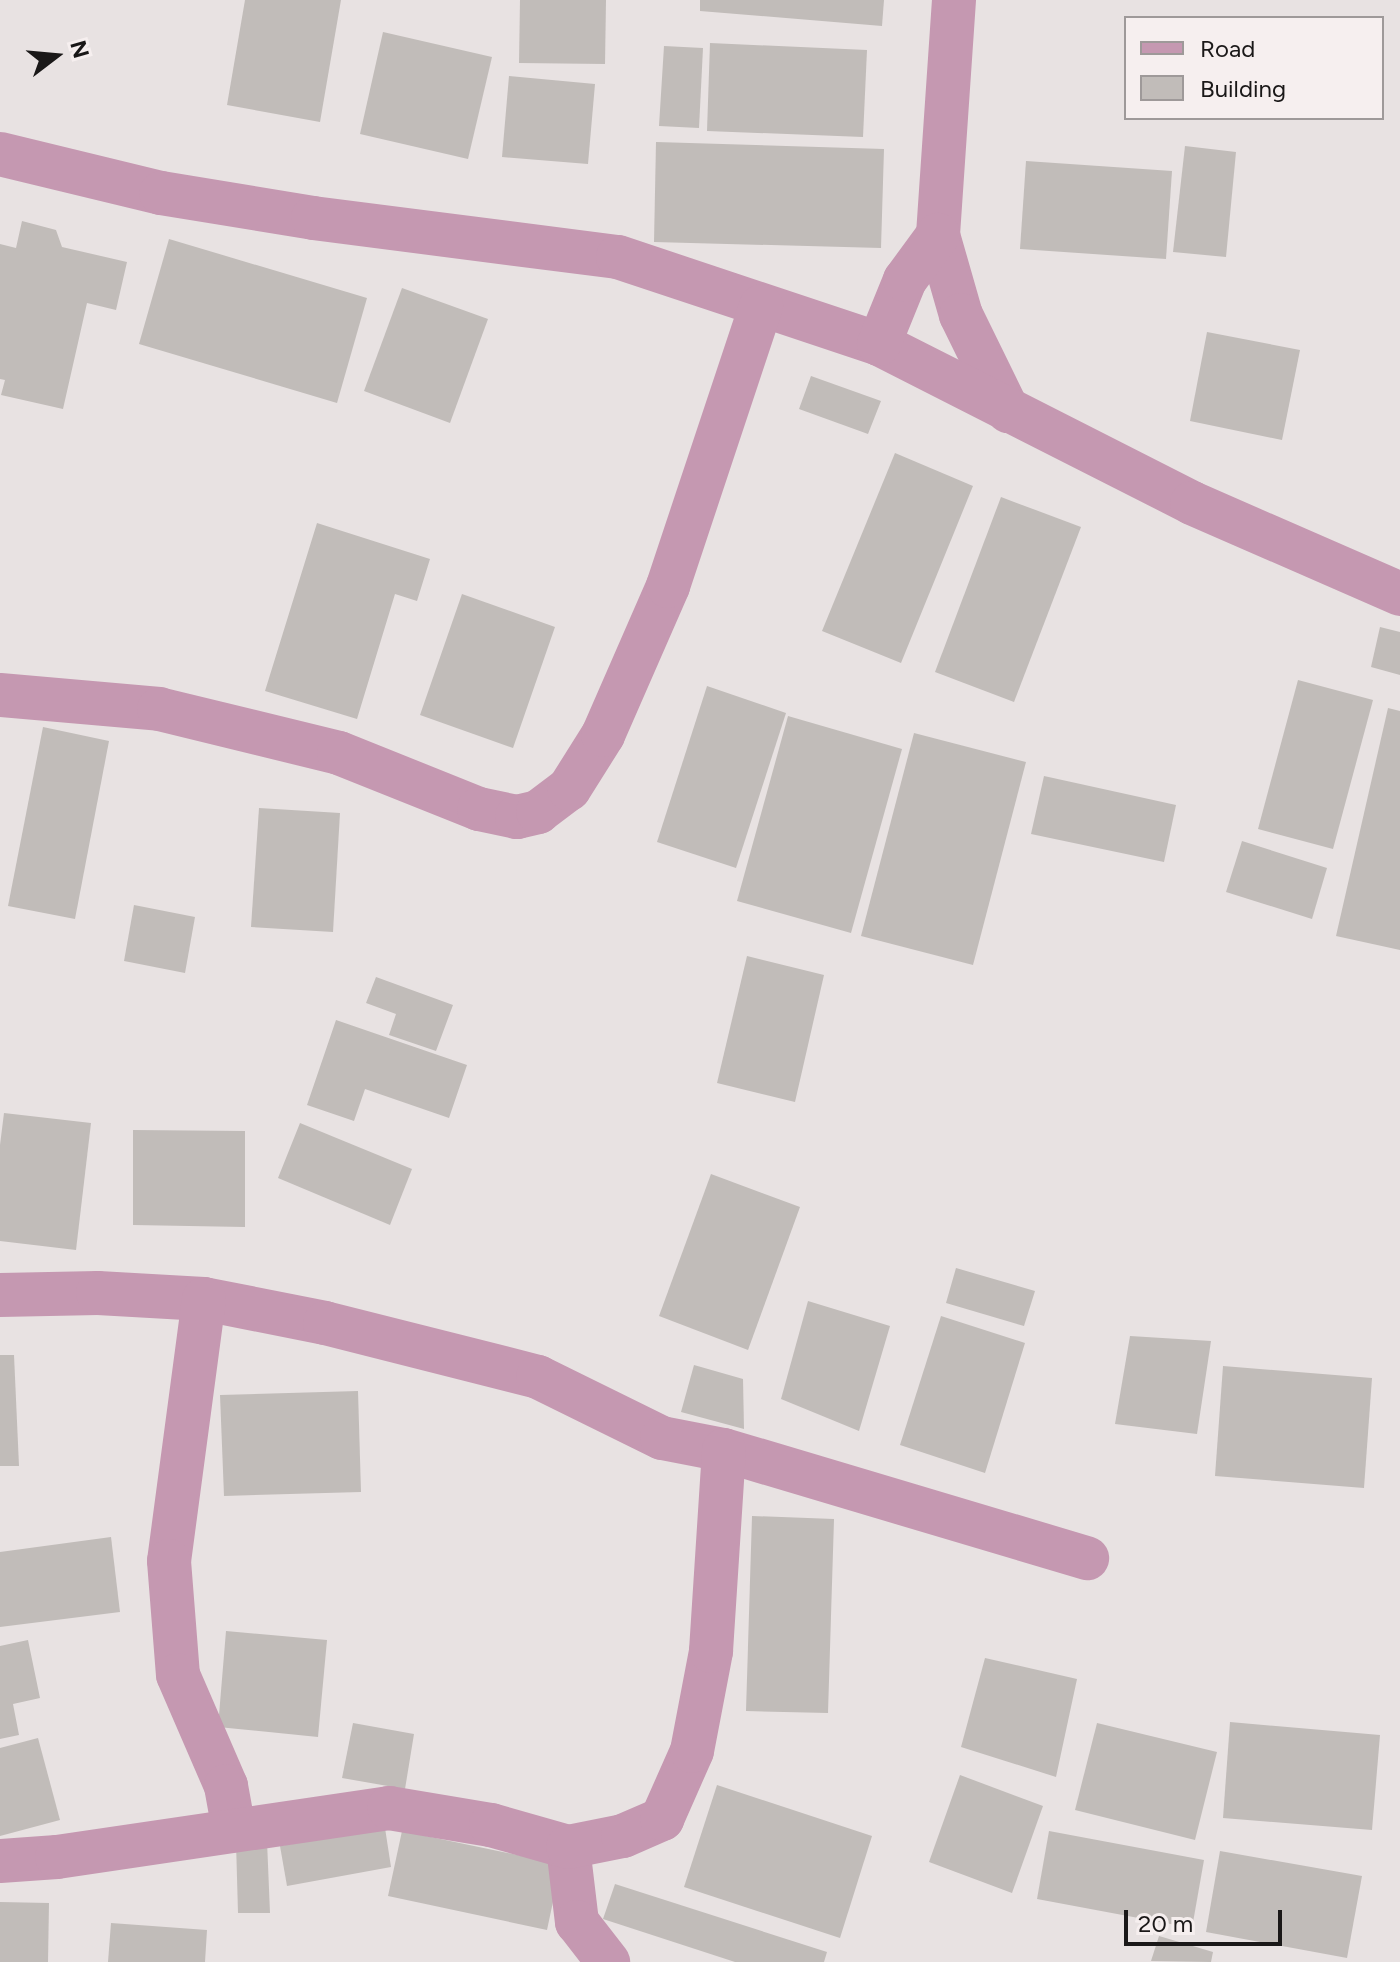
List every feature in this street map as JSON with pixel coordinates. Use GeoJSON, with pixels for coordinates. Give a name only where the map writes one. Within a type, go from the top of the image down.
{"type":"FeatureCollection","features":[{"type":"Feature","properties":{"kind":"street"},"geometry":{"type":"LineString","coordinates":[[954,0],[938,235],[961,315],[1008,411]]}},
{"type":"Feature","properties":{"kind":"street"},"geometry":{"type":"LineString","coordinates":[[0,154],[161,193],[282,213],[618,257],[879,344],[1192,503],[1400,594]]}},
{"type":"Feature","properties":{"kind":"street"},"geometry":{"type":"LineString","coordinates":[[879,344],[905,280],[938,235]]}},
{"type":"Feature","properties":{"kind":"street"},"geometry":{"type":"LineString","coordinates":[[0,695],[159,709],[339,753],[479,809],[517,817],[538,812],[569,789],[609,721],[668,586],[761,306]]}},
{"type":"Feature","properties":{"kind":"street"},"geometry":{"type":"LineString","coordinates":[[0,1295],[98,1293],[204,1299],[325,1323],[538,1377],[662,1438],[724,1450],[1087,1558]]}},
{"type":"Feature","properties":{"kind":"street"},"geometry":{"type":"LineString","coordinates":[[204,1299],[169,1561],[178,1675],[226,1786],[234,1830]]}},
{"type":"Feature","properties":{"kind":"street"},"geometry":{"type":"LineString","coordinates":[[0,1861],[57,1857],[389,1808],[491,1825],[568,1847],[623,1836],[662,1819],[692,1751],[711,1651],[724,1450]]}},
{"type":"Feature","properties":{"kind":"street"},"geometry":{"type":"LineString","coordinates":[[568,1847],[577,1922],[608,1962]]}},
{"type":"Feature","properties":{"kind":"building"},"geometry":{"type":"Polygon","coordinates":[[[245,0],[341,0],[320,122],[227,105],[245,0]]]}},
{"type":"Feature","properties":{"kind":"building"},"geometry":{"type":"Polygon","coordinates":[[[520,0],[606,0],[605,64],[519,63],[520,0]]]}},
{"type":"Feature","properties":{"kind":"building"},"geometry":{"type":"Polygon","coordinates":[[[700,0],[884,0],[882,26],[700,11],[700,0]]]}},
{"type":"Feature","properties":{"kind":"building"},"geometry":{"type":"Polygon","coordinates":[[[383,32],[492,57],[468,159],[360,134],[383,32]]]}},
{"type":"Feature","properties":{"kind":"building"},"geometry":{"type":"Polygon","coordinates":[[[710,43],[867,50],[863,137],[707,131],[710,43]]]}},
{"type":"Feature","properties":{"kind":"building"},"geometry":{"type":"Polygon","coordinates":[[[664,46],[703,48],[699,128],[659,126],[664,46]]]}},
{"type":"Feature","properties":{"kind":"building"},"geometry":{"type":"Polygon","coordinates":[[[509,76],[595,84],[588,164],[502,157],[509,76]]]}},
{"type":"Feature","properties":{"kind":"building"},"geometry":{"type":"Polygon","coordinates":[[[656,142],[884,149],[881,248],[654,242],[656,142]]]}},
{"type":"Feature","properties":{"kind":"building"},"geometry":{"type":"Polygon","coordinates":[[[1185,146],[1236,152],[1226,257],[1173,252],[1185,146]]]}},
{"type":"Feature","properties":{"kind":"building"},"geometry":{"type":"Polygon","coordinates":[[[1026,161],[1172,171],[1166,259],[1020,249],[1026,161]]]}},
{"type":"Feature","properties":{"kind":"building"},"geometry":{"type":"Polygon","coordinates":[[[22,221],[56,230],[62,247],[127,262],[116,310],[87,303],[63,409],[1,395],[5,380],[0,379],[0,244],[16,248],[22,221]]]}},
{"type":"Feature","properties":{"kind":"building"},"geometry":{"type":"Polygon","coordinates":[[[169,239],[367,298],[337,403],[139,344],[169,239]]]}},
{"type":"Feature","properties":{"kind":"building"},"geometry":{"type":"Polygon","coordinates":[[[402,288],[488,319],[450,423],[364,391],[402,288]]]}},
{"type":"Feature","properties":{"kind":"building"},"geometry":{"type":"Polygon","coordinates":[[[1207,332],[1300,350],[1282,440],[1190,421],[1207,332]]]}},
{"type":"Feature","properties":{"kind":"building"},"geometry":{"type":"Polygon","coordinates":[[[811,376],[881,401],[868,434],[799,409],[811,376]]]}},
{"type":"Feature","properties":{"kind":"building"},"geometry":{"type":"Polygon","coordinates":[[[895,453],[973,486],[901,663],[822,631],[895,453]]]}},
{"type":"Feature","properties":{"kind":"building"},"geometry":{"type":"Polygon","coordinates":[[[1001,497],[1081,527],[1014,702],[935,672],[1001,497]]]}},
{"type":"Feature","properties":{"kind":"building"},"geometry":{"type":"Polygon","coordinates":[[[317,523],[430,559],[417,601],[395,594],[357,719],[265,691],[317,523]]]}},
{"type":"Feature","properties":{"kind":"building"},"geometry":{"type":"Polygon","coordinates":[[[462,594],[555,627],[513,748],[420,715],[462,594]]]}},
{"type":"Feature","properties":{"kind":"building"},"geometry":{"type":"Polygon","coordinates":[[[1380,627],[1400,632],[1400,675],[1371,667],[1380,627]]]}},
{"type":"Feature","properties":{"kind":"building"},"geometry":{"type":"Polygon","coordinates":[[[1298,680],[1373,700],[1333,849],[1258,829],[1298,680]]]}},
{"type":"Feature","properties":{"kind":"building"},"geometry":{"type":"Polygon","coordinates":[[[707,686],[786,713],[736,868],[657,842],[707,686]]]}},
{"type":"Feature","properties":{"kind":"building"},"geometry":{"type":"Polygon","coordinates":[[[1388,708],[1400,711],[1400,950],[1336,936],[1388,708]]]}},
{"type":"Feature","properties":{"kind":"building"},"geometry":{"type":"Polygon","coordinates":[[[788,716],[902,749],[851,933],[737,901],[788,716]]]}},
{"type":"Feature","properties":{"kind":"building"},"geometry":{"type":"Polygon","coordinates":[[[43,727],[109,741],[75,919],[8,906],[43,727]]]}},
{"type":"Feature","properties":{"kind":"building"},"geometry":{"type":"Polygon","coordinates":[[[914,733],[1026,762],[973,965],[861,936],[914,733]]]}},
{"type":"Feature","properties":{"kind":"building"},"geometry":{"type":"Polygon","coordinates":[[[1044,776],[1176,805],[1164,862],[1031,834],[1044,776]]]}},
{"type":"Feature","properties":{"kind":"building"},"geometry":{"type":"Polygon","coordinates":[[[259,808],[340,813],[333,932],[251,927],[259,808]]]}},
{"type":"Feature","properties":{"kind":"building"},"geometry":{"type":"Polygon","coordinates":[[[1242,841],[1327,868],[1312,919],[1226,892],[1242,841]]]}},
{"type":"Feature","properties":{"kind":"building"},"geometry":{"type":"Polygon","coordinates":[[[134,905],[195,917],[185,973],[124,961],[134,905]]]}},
{"type":"Feature","properties":{"kind":"building"},"geometry":{"type":"Polygon","coordinates":[[[747,956],[824,975],[795,1102],[717,1083],[747,956]]]}},
{"type":"Feature","properties":{"kind":"building"},"geometry":{"type":"Polygon","coordinates":[[[376,977],[453,1005],[436,1051],[389,1035],[396,1014],[366,1003],[376,977]]]}},
{"type":"Feature","properties":{"kind":"building"},"geometry":{"type":"Polygon","coordinates":[[[336,1020],[467,1065],[449,1118],[365,1089],[354,1121],[307,1105],[336,1020]]]}},
{"type":"Feature","properties":{"kind":"building"},"geometry":{"type":"Polygon","coordinates":[[[4,1113],[91,1123],[76,1250],[0,1241],[0,1145],[4,1113]]]}},
{"type":"Feature","properties":{"kind":"building"},"geometry":{"type":"Polygon","coordinates":[[[300,1123],[412,1169],[390,1225],[278,1178],[300,1123]]]}},
{"type":"Feature","properties":{"kind":"building"},"geometry":{"type":"Polygon","coordinates":[[[133,1130],[245,1131],[245,1227],[133,1225],[133,1130]]]}},
{"type":"Feature","properties":{"kind":"building"},"geometry":{"type":"Polygon","coordinates":[[[711,1174],[800,1207],[748,1350],[659,1316],[711,1174]]]}},
{"type":"Feature","properties":{"kind":"building"},"geometry":{"type":"Polygon","coordinates":[[[956,1268],[1035,1291],[1024,1326],[946,1303],[956,1268]]]}},
{"type":"Feature","properties":{"kind":"building"},"geometry":{"type":"Polygon","coordinates":[[[808,1301],[890,1326],[859,1431],[781,1399],[808,1301]]]}},
{"type":"Feature","properties":{"kind":"building"},"geometry":{"type":"Polygon","coordinates":[[[941,1316],[1025,1343],[985,1473],[900,1445],[941,1316]]]}},
{"type":"Feature","properties":{"kind":"building"},"geometry":{"type":"Polygon","coordinates":[[[1130,1336],[1211,1341],[1197,1434],[1115,1424],[1130,1336]]]}},
{"type":"Feature","properties":{"kind":"building"},"geometry":{"type":"Polygon","coordinates":[[[0,1355],[14,1355],[19,1466],[0,1466],[0,1355]]]}},
{"type":"Feature","properties":{"kind":"building"},"geometry":{"type":"Polygon","coordinates":[[[694,1365],[743,1379],[744,1429],[681,1412],[694,1365]]]}},
{"type":"Feature","properties":{"kind":"building"},"geometry":{"type":"Polygon","coordinates":[[[1223,1366],[1372,1378],[1364,1488],[1215,1476],[1223,1366]]]}},
{"type":"Feature","properties":{"kind":"building"},"geometry":{"type":"Polygon","coordinates":[[[358,1391],[361,1492],[224,1496],[220,1395],[358,1391]]]}},
{"type":"Feature","properties":{"kind":"building"},"geometry":{"type":"Polygon","coordinates":[[[752,1516],[834,1519],[828,1713],[746,1711],[752,1516]]]}},
{"type":"Feature","properties":{"kind":"building"},"geometry":{"type":"Polygon","coordinates":[[[111,1537],[120,1612],[0,1627],[0,1552],[111,1537]]]}},
{"type":"Feature","properties":{"kind":"building"},"geometry":{"type":"Polygon","coordinates":[[[226,1631],[327,1640],[318,1737],[218,1727],[226,1631]]]}},
{"type":"Feature","properties":{"kind":"building"},"geometry":{"type":"Polygon","coordinates":[[[28,1640],[40,1698],[13,1704],[19,1735],[0,1739],[0,1646],[28,1640]]]}},
{"type":"Feature","properties":{"kind":"building"},"geometry":{"type":"Polygon","coordinates":[[[985,1658],[1077,1679],[1056,1777],[961,1747],[985,1658]]]}},
{"type":"Feature","properties":{"kind":"building"},"geometry":{"type":"Polygon","coordinates":[[[1230,1722],[1380,1735],[1372,1830],[1223,1818],[1230,1722]]]}},
{"type":"Feature","properties":{"kind":"building"},"geometry":{"type":"Polygon","coordinates":[[[353,1723],[414,1734],[405,1789],[342,1778],[353,1723]]]}},
{"type":"Feature","properties":{"kind":"building"},"geometry":{"type":"Polygon","coordinates":[[[1097,1723],[1217,1752],[1195,1840],[1075,1810],[1097,1723]]]}},
{"type":"Feature","properties":{"kind":"building"},"geometry":{"type":"Polygon","coordinates":[[[38,1738],[60,1820],[0,1836],[0,1748],[38,1738]]]}},
{"type":"Feature","properties":{"kind":"building"},"geometry":{"type":"Polygon","coordinates":[[[960,1775],[1043,1806],[1012,1893],[929,1862],[960,1775]]]}},
{"type":"Feature","properties":{"kind":"building"},"geometry":{"type":"Polygon","coordinates":[[[717,1785],[872,1836],[840,1938],[684,1887],[717,1785]]]}},
{"type":"Feature","properties":{"kind":"building"},"geometry":{"type":"Polygon","coordinates":[[[385,1828],[391,1867],[287,1886],[280,1846],[385,1828]]]}},
{"type":"Feature","properties":{"kind":"building"},"geometry":{"type":"Polygon","coordinates":[[[402,1831],[561,1864],[547,1930],[388,1896],[402,1831]]]}},
{"type":"Feature","properties":{"kind":"building"},"geometry":{"type":"Polygon","coordinates":[[[1049,1831],[1204,1860],[1192,1928],[1037,1899],[1049,1831]]]}},
{"type":"Feature","properties":{"kind":"building"},"geometry":{"type":"Polygon","coordinates":[[[267,1841],[270,1913],[238,1913],[236,1842],[267,1841]]]}},
{"type":"Feature","properties":{"kind":"building"},"geometry":{"type":"Polygon","coordinates":[[[1220,1851],[1362,1876],[1347,1958],[1206,1932],[1220,1851]]]}},
{"type":"Feature","properties":{"kind":"building"},"geometry":{"type":"Polygon","coordinates":[[[615,1884],[827,1952],[824,1962],[735,1962],[603,1919],[615,1884]]]}},
{"type":"Feature","properties":{"kind":"building"},"geometry":{"type":"Polygon","coordinates":[[[0,1902],[49,1903],[48,1962],[0,1962],[0,1902]]]}},
{"type":"Feature","properties":{"kind":"building"},"geometry":{"type":"Polygon","coordinates":[[[111,1923],[207,1930],[205,1962],[108,1962],[111,1923]]]}},
{"type":"Feature","properties":{"kind":"building"},"geometry":{"type":"Polygon","coordinates":[[[1159,1936],[1213,1952],[1211,1962],[1151,1961],[1159,1936]]]}}]}
